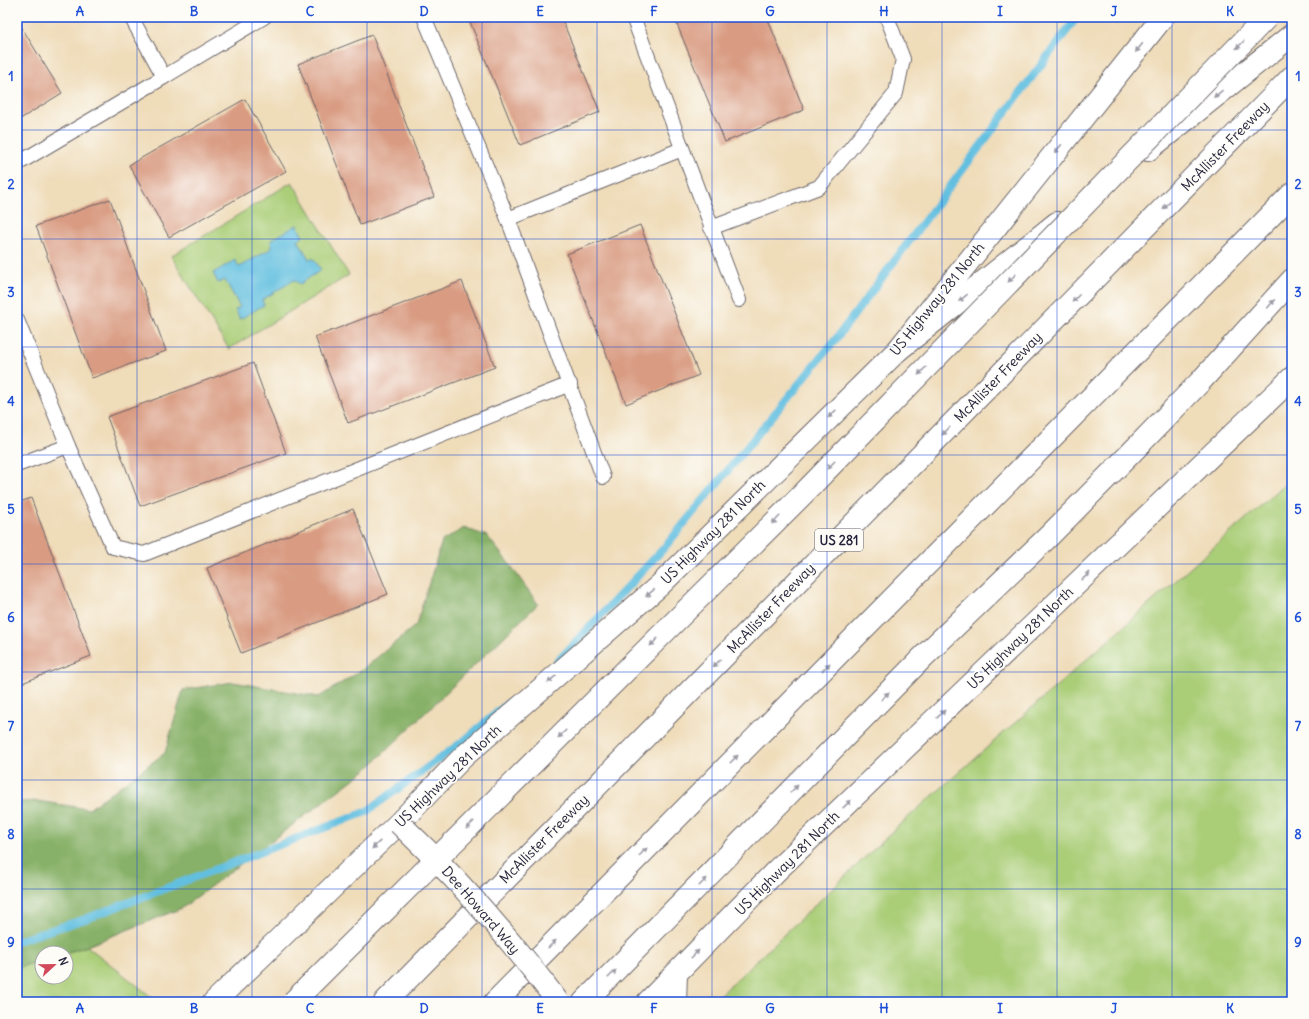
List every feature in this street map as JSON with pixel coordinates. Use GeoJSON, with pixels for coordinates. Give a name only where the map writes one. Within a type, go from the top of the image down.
{"type":"FeatureCollection","features":[{"type":"Feature","properties":{"kind":"main road","name":"US Highway 281 North"},"geometry":{"type":"LineString","coordinates":[[219,999],[399,823],[463,757],[660,585],[898,350],[1163,17]]}},
{"type":"Feature","properties":{"kind":"main road"},"geometry":{"type":"LineString","coordinates":[[293,1002],[804,493],[1267,17]]}},
{"type":"Feature","properties":{"kind":"main road"},"geometry":{"type":"LineString","coordinates":[[898,350],[1292,35]]}},
{"type":"Feature","properties":{"kind":"main road","name":"McAllister Freeway"},"geometry":{"type":"LineString","coordinates":[[384,1002],[1292,77]]}},
{"type":"Feature","properties":{"kind":"main road"},"geometry":{"type":"LineString","coordinates":[[495,1002],[1292,194]]}},
{"type":"Feature","properties":{"kind":"main road"},"geometry":{"type":"LineString","coordinates":[[584,1002],[924,656],[1125,459],[1250,327],[1292,280]]}},
{"type":"Feature","properties":{"kind":"main road","name":"US Highway 281 North"},"geometry":{"type":"LineString","coordinates":[[648,1002],[775,872],[1292,378]]}},
{"type":"Feature","properties":{"kind":"main road","name":"Dee Howard Way"},"geometry":{"type":"LineString","coordinates":[[399,823],[428,850],[493,920],[558,1002]]}},
{"type":"Feature","properties":{"kind":"main road"},"geometry":{"type":"LineString","coordinates":[[675,1002],[676,974]]}},
{"type":"Feature","properties":{"kind":"lane"},"geometry":{"type":"LineString","coordinates":[[130,17],[164,77]]}},
{"type":"Feature","properties":{"kind":"lane"},"geometry":{"type":"LineString","coordinates":[[17,164],[264,17]]}},
{"type":"Feature","properties":{"kind":"lane"},"geometry":{"type":"LineString","coordinates":[[424,17],[508,219],[603,477]]}},
{"type":"Feature","properties":{"kind":"lane"},"geometry":{"type":"LineString","coordinates":[[633,17],[739,300]]}},
{"type":"Feature","properties":{"kind":"lane"},"geometry":{"type":"LineString","coordinates":[[711,228],[819,187],[896,93],[903,59],[887,17]]}},
{"type":"Feature","properties":{"kind":"lane"},"geometry":{"type":"LineString","coordinates":[[508,219],[682,149]]}},
{"type":"Feature","properties":{"kind":"lane"},"geometry":{"type":"LineString","coordinates":[[17,320],[68,446],[113,546],[144,554],[570,384]]}},
{"type":"Feature","properties":{"kind":"lane"},"geometry":{"type":"LineString","coordinates":[[17,465],[68,446]]}},
{"type":"Feature","properties":{"kind":"green space"},"geometry":{"type":"Polygon","coordinates":[[[292,182],[349,275],[229,349],[171,256],[292,182]]]}},
{"type":"Feature","properties":{"kind":"green space"},"geometry":{"type":"Polygon","coordinates":[[[1292,478],[1292,1002],[713,1002],[896,828],[1292,478]]]}},
{"type":"Feature","properties":{"kind":"green space"},"geometry":{"type":"Polygon","coordinates":[[[464,528],[487,536],[538,604],[367,769],[182,908],[74,950],[74,945],[34,945],[34,963],[17,968],[17,802],[37,801],[89,809],[165,753],[183,690],[233,682],[319,697],[362,670],[416,625],[442,541],[464,528]]]}},
{"type":"Feature","properties":{"kind":"green space"},"geometry":{"type":"Polygon","coordinates":[[[87,946],[158,1002],[17,1002],[17,968],[34,963],[34,985],[74,985],[74,950],[87,946]]]}},
{"type":"Feature","properties":{"kind":"water"},"geometry":{"type":"Polygon","coordinates":[[[297,225],[303,237],[298,240],[309,259],[314,259],[321,270],[300,284],[294,280],[262,300],[264,305],[240,319],[235,310],[240,307],[225,280],[218,283],[213,273],[235,260],[239,267],[272,248],[271,240],[297,225]]]}},
{"type":"Feature","properties":{"kind":"building"},"geometry":{"type":"Polygon","coordinates":[[[468,17],[561,17],[600,112],[520,145],[468,17]]]}},
{"type":"Feature","properties":{"kind":"building"},"geometry":{"type":"Polygon","coordinates":[[[674,17],[767,17],[804,110],[725,142],[674,17]]]}},
{"type":"Feature","properties":{"kind":"building"},"geometry":{"type":"Polygon","coordinates":[[[17,20],[62,93],[17,121],[17,20]]]}},
{"type":"Feature","properties":{"kind":"building"},"geometry":{"type":"Polygon","coordinates":[[[372,35],[434,197],[360,225],[298,64],[372,35]]]}},
{"type":"Feature","properties":{"kind":"building"},"geometry":{"type":"Polygon","coordinates":[[[245,99],[286,171],[169,237],[129,165],[245,99]]]}},
{"type":"Feature","properties":{"kind":"building"},"geometry":{"type":"Polygon","coordinates":[[[110,199],[166,351],[92,378],[36,226],[110,199]]]}},
{"type":"Feature","properties":{"kind":"building"},"geometry":{"type":"Polygon","coordinates":[[[640,225],[699,375],[626,404],[567,254],[640,225]]]}},
{"type":"Feature","properties":{"kind":"building"},"geometry":{"type":"Polygon","coordinates":[[[462,281],[495,367],[348,423],[315,337],[462,281]]]}},
{"type":"Feature","properties":{"kind":"building"},"geometry":{"type":"Polygon","coordinates":[[[253,363],[286,453],[140,506],[107,417],[253,363]]]}},
{"type":"Feature","properties":{"kind":"building"},"geometry":{"type":"Polygon","coordinates":[[[31,498],[91,656],[17,685],[17,503],[31,498]]]}},
{"type":"Feature","properties":{"kind":"building"},"geometry":{"type":"Polygon","coordinates":[[[353,509],[388,594],[241,653],[207,568],[353,509]]]}},
{"type":"Feature","properties":{"kind":"waterway"},"geometry":{"type":"LineString","coordinates":[[557,662],[664,548],[836,339],[1077,17]]}},
{"type":"Feature","properties":{"kind":"waterway"},"geometry":{"type":"LineString","coordinates":[[17,941],[85,919],[366,812],[465,740],[508,703]]}}]}
